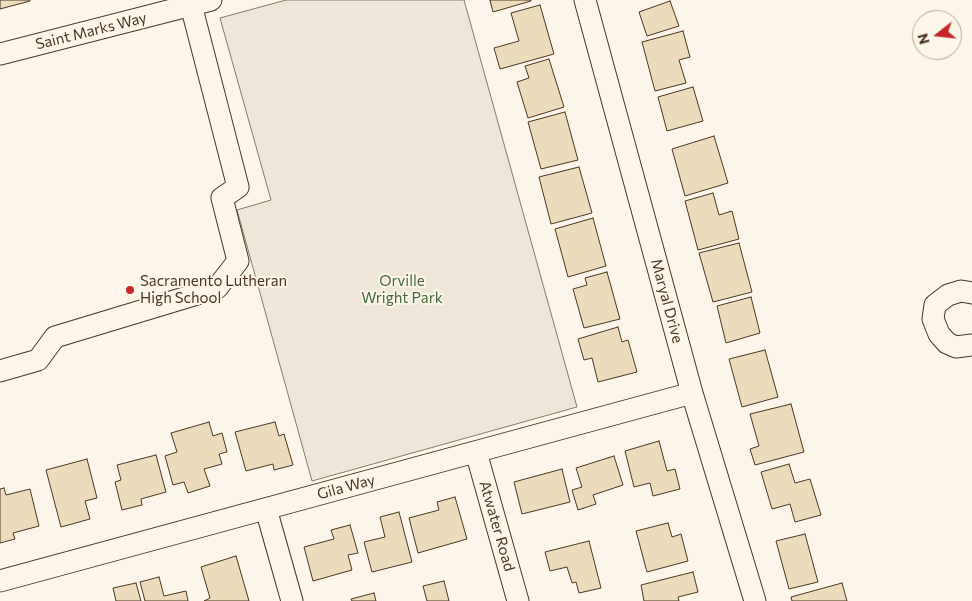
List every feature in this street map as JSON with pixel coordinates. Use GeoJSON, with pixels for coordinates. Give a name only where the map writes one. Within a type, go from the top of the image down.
{"type":"FeatureCollection","features":[{"type":"Feature","properties":{"kind":"street","name":"Saint Marks Way"},"geometry":{"type":"LineString","coordinates":[[0,54],[151,7],[191,5],[212,0]]}},
{"type":"Feature","properties":{"kind":"street","name":"Maryal Drive"},"geometry":{"type":"LineString","coordinates":[[585,0],[692,393],[755,601]]}},
{"type":"Feature","properties":{"kind":"street"},"geometry":{"type":"LineString","coordinates":[[0,371],[38,360],[55,337],[217,288],[238,261],[222,198],[238,187],[191,5]]}},
{"type":"Feature","properties":{"kind":"street"},"geometry":{"type":"LineString","coordinates":[[972,293],[961,291],[948,295],[935,305],[933,319],[939,334],[947,343],[956,347],[972,345]]}},
{"type":"Feature","properties":{"kind":"street","name":"Gila Way"},"geometry":{"type":"LineString","coordinates":[[0,581],[692,393]]}},
{"type":"Feature","properties":{"kind":"street","name":"Atwater Road"},"geometry":{"type":"LineString","coordinates":[[476,452],[518,601]]}},
{"type":"Feature","properties":{"kind":"street"},"geometry":{"type":"LineString","coordinates":[[266,508],[292,601]]}},
{"type":"Feature","properties":{"kind":"green space","name":"Orville Wright Park"},"geometry":{"type":"Polygon","coordinates":[[[286,0],[464,0],[577,407],[312,481],[237,210],[271,200],[220,18],[286,0]]]}},
{"type":"Feature","properties":{"kind":"building"},"geometry":{"type":"Polygon","coordinates":[[[0,0],[30,0],[30,1],[0,9],[0,0]]]}},
{"type":"Feature","properties":{"kind":"building"},"geometry":{"type":"Polygon","coordinates":[[[490,0],[531,0],[531,1],[493,12],[490,0]]]}},
{"type":"Feature","properties":{"kind":"building"},"geometry":{"type":"Polygon","coordinates":[[[670,1],[679,26],[647,36],[639,12],[670,1]]]}},
{"type":"Feature","properties":{"kind":"building"},"geometry":{"type":"Polygon","coordinates":[[[540,5],[554,54],[500,69],[494,48],[519,41],[511,13],[540,5]]]}},
{"type":"Feature","properties":{"kind":"building"},"geometry":{"type":"Polygon","coordinates":[[[683,31],[690,57],[679,60],[686,83],[655,91],[642,42],[683,31]]]}},
{"type":"Feature","properties":{"kind":"building"},"geometry":{"type":"Polygon","coordinates":[[[549,59],[564,107],[528,118],[517,82],[529,78],[525,66],[549,59]]]}},
{"type":"Feature","properties":{"kind":"building"},"geometry":{"type":"Polygon","coordinates":[[[693,87],[703,121],[667,131],[658,97],[693,87]]]}},
{"type":"Feature","properties":{"kind":"building"},"geometry":{"type":"Polygon","coordinates":[[[565,112],[578,160],[541,169],[528,122],[565,112]]]}},
{"type":"Feature","properties":{"kind":"building"},"geometry":{"type":"Polygon","coordinates":[[[714,136],[728,183],[685,196],[672,149],[714,136]]]}},
{"type":"Feature","properties":{"kind":"building"},"geometry":{"type":"Polygon","coordinates":[[[579,167],[592,213],[551,224],[539,177],[579,167]]]}},
{"type":"Feature","properties":{"kind":"building"},"geometry":{"type":"Polygon","coordinates":[[[713,193],[719,215],[732,211],[739,239],[698,250],[685,201],[713,193]]]}},
{"type":"Feature","properties":{"kind":"building"},"geometry":{"type":"Polygon","coordinates":[[[593,218],[606,266],[568,277],[555,229],[593,218]]]}},
{"type":"Feature","properties":{"kind":"building"},"geometry":{"type":"Polygon","coordinates":[[[739,243],[752,292],[713,302],[699,253],[739,243]]]}},
{"type":"Feature","properties":{"kind":"building"},"geometry":{"type":"Polygon","coordinates":[[[607,272],[620,319],[584,328],[573,289],[587,285],[585,278],[607,272]]]}},
{"type":"Feature","properties":{"kind":"building"},"geometry":{"type":"Polygon","coordinates":[[[751,297],[760,333],[726,343],[717,306],[751,297]]]}},
{"type":"Feature","properties":{"kind":"building"},"geometry":{"type":"Polygon","coordinates":[[[618,327],[622,342],[628,340],[637,372],[598,382],[592,358],[584,360],[578,339],[618,327]]]}},
{"type":"Feature","properties":{"kind":"building"},"geometry":{"type":"Polygon","coordinates":[[[765,350],[778,397],[742,407],[729,359],[765,350]]]}},
{"type":"Feature","properties":{"kind":"building"},"geometry":{"type":"Polygon","coordinates":[[[791,404],[804,452],[755,465],[750,449],[759,446],[750,414],[791,404]]]}},
{"type":"Feature","properties":{"kind":"building"},"geometry":{"type":"Polygon","coordinates":[[[209,422],[213,436],[222,433],[227,452],[219,454],[222,464],[204,469],[210,486],[188,493],[184,482],[173,485],[165,456],[177,452],[171,433],[209,422]]]}},
{"type":"Feature","properties":{"kind":"building"},"geometry":{"type":"Polygon","coordinates":[[[275,422],[279,436],[284,434],[293,465],[274,470],[273,464],[246,471],[235,432],[275,422]]]}},
{"type":"Feature","properties":{"kind":"building"},"geometry":{"type":"Polygon","coordinates":[[[659,441],[667,471],[675,469],[680,489],[653,496],[650,483],[634,487],[625,451],[659,441]]]}},
{"type":"Feature","properties":{"kind":"building"},"geometry":{"type":"Polygon","coordinates":[[[156,455],[166,492],[141,499],[142,505],[122,510],[115,482],[121,480],[117,465],[156,455]]]}},
{"type":"Feature","properties":{"kind":"building"},"geometry":{"type":"Polygon","coordinates":[[[614,456],[623,485],[593,495],[596,504],[578,510],[572,490],[582,487],[576,468],[614,456]]]}},
{"type":"Feature","properties":{"kind":"building"},"geometry":{"type":"Polygon","coordinates":[[[87,459],[97,498],[85,501],[90,519],[61,527],[46,470],[87,459]]]}},
{"type":"Feature","properties":{"kind":"building"},"geometry":{"type":"Polygon","coordinates":[[[789,464],[795,483],[810,479],[821,515],[795,522],[790,504],[772,509],[761,472],[789,464]]]}},
{"type":"Feature","properties":{"kind":"building"},"geometry":{"type":"Polygon","coordinates":[[[562,469],[570,502],[522,514],[514,482],[562,469]]]}},
{"type":"Feature","properties":{"kind":"building"},"geometry":{"type":"Polygon","coordinates":[[[4,488],[6,495],[30,489],[39,526],[13,533],[15,539],[0,543],[0,489],[4,488]]]}},
{"type":"Feature","properties":{"kind":"building"},"geometry":{"type":"Polygon","coordinates":[[[455,497],[467,539],[418,553],[409,518],[439,510],[437,502],[455,497]]]}},
{"type":"Feature","properties":{"kind":"building"},"geometry":{"type":"Polygon","coordinates":[[[399,512],[412,562],[372,572],[364,542],[385,537],[380,517],[399,512]]]}},
{"type":"Feature","properties":{"kind":"building"},"geometry":{"type":"Polygon","coordinates":[[[668,523],[672,537],[681,534],[688,561],[647,572],[636,531],[668,523]]]}},
{"type":"Feature","properties":{"kind":"building"},"geometry":{"type":"Polygon","coordinates":[[[350,525],[358,553],[348,555],[352,570],[313,581],[304,547],[334,539],[331,530],[350,525]]]}},
{"type":"Feature","properties":{"kind":"building"},"geometry":{"type":"Polygon","coordinates":[[[805,534],[818,582],[789,589],[776,541],[805,534]]]}},
{"type":"Feature","properties":{"kind":"building"},"geometry":{"type":"Polygon","coordinates":[[[589,541],[601,588],[579,593],[576,582],[572,583],[567,567],[550,571],[545,552],[589,541]]]}},
{"type":"Feature","properties":{"kind":"building"},"geometry":{"type":"Polygon","coordinates":[[[236,556],[249,601],[204,601],[210,598],[201,567],[236,556]]]}},
{"type":"Feature","properties":{"kind":"building"},"geometry":{"type":"Polygon","coordinates":[[[693,572],[698,592],[678,597],[679,601],[644,601],[641,585],[693,572]]]}},
{"type":"Feature","properties":{"kind":"building"},"geometry":{"type":"Polygon","coordinates":[[[159,577],[164,596],[186,591],[188,601],[145,601],[140,582],[159,577]]]}},
{"type":"Feature","properties":{"kind":"building"},"geometry":{"type":"Polygon","coordinates":[[[444,581],[449,601],[427,601],[423,586],[444,581]]]}},
{"type":"Feature","properties":{"kind":"building"},"geometry":{"type":"Polygon","coordinates":[[[136,583],[141,601],[116,601],[113,588],[136,583]]]}},
{"type":"Feature","properties":{"kind":"building"},"geometry":{"type":"Polygon","coordinates":[[[842,583],[847,601],[792,601],[791,597],[842,583]]]}},
{"type":"Feature","properties":{"kind":"building"},"geometry":{"type":"Polygon","coordinates":[[[374,593],[376,601],[352,601],[351,599],[374,593]]]}},
{"type":"Feature","properties":{"kind":"place","name":"Sacramento Lutheran High School"},"geometry":{"type":"Point","coordinates":[130,290]}}]}
